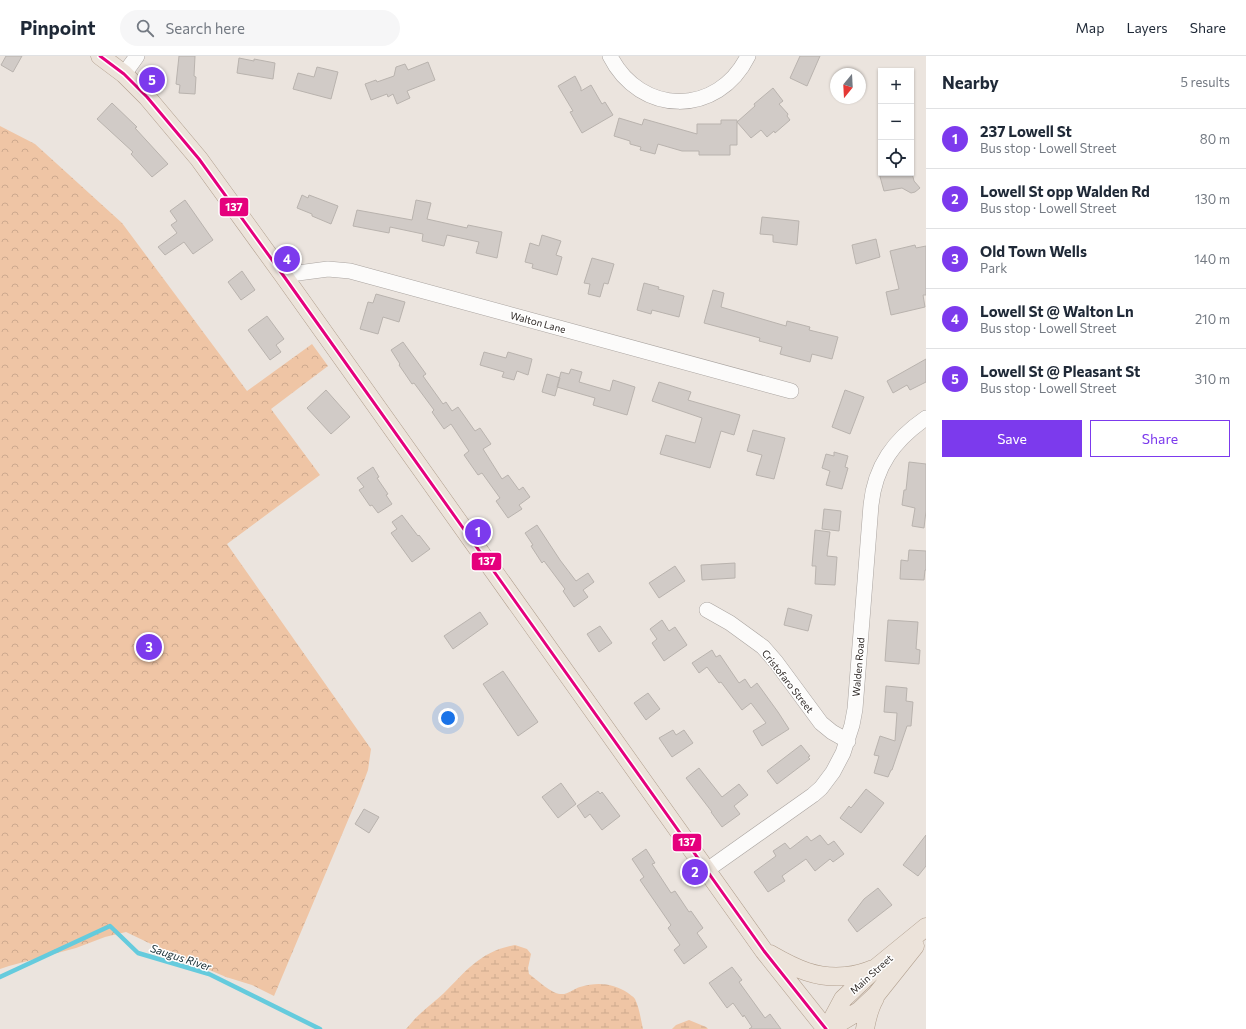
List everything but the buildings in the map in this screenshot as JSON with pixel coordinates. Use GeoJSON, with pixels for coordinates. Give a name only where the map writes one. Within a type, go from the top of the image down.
{"type":"FeatureCollection","features":[{"type":"Feature","properties":{"kind":"main road"},"geometry":{"type":"LineString","coordinates":[[100,56],[124,74],[147,97],[199,159],[764,951],[827,1029]]}},
{"type":"Feature","properties":{"kind":"main road","name":"Main Street"},"geometry":{"type":"LineString","coordinates":[[827,1029],[843,999],[877,967],[926,927]]}},
{"type":"Feature","properties":{"kind":"main road","name":"Main Street"},"geometry":{"type":"LineString","coordinates":[[827,1029],[859,1011],[876,995],[926,931]]}},
{"type":"Feature","properties":{"kind":"main road"},"geometry":{"type":"LineString","coordinates":[[764,951],[799,969],[826,977],[856,975],[877,967]]}},
{"type":"Feature","properties":{"kind":"main road"},"geometry":{"type":"LineString","coordinates":[[865,1029],[867,1016],[876,995]]}},
{"type":"Feature","properties":{"kind":"street"},"geometry":{"type":"LineString","coordinates":[[124,74],[137,56]]}},
{"type":"Feature","properties":{"kind":"street"},"geometry":{"type":"LineString","coordinates":[[610,56],[620,73],[636,88],[658,98],[677,102],[692,101],[714,94],[733,80],[742,68],[748,56]]}},
{"type":"Feature","properties":{"kind":"street","name":"Walton Lane"},"geometry":{"type":"LineString","coordinates":[[283,275],[328,269],[350,271],[791,391]]}},
{"type":"Feature","properties":{"kind":"street","name":"Walden Road"},"geometry":{"type":"LineString","coordinates":[[707,870],[813,795],[821,788],[833,772],[848,741],[855,709],[871,505],[874,486],[877,475],[898,441],[926,418]]}},
{"type":"Feature","properties":{"kind":"street","name":"Cristofaro Street"},"geometry":{"type":"LineString","coordinates":[[707,610],[730,623],[763,647],[776,662],[821,723],[832,732],[848,741]]}},
{"type":"Feature","properties":{"kind":"green space"},"geometry":{"type":"Polygon","coordinates":[[[0,126],[35,144],[122,223],[247,391],[312,344],[328,366],[271,409],[320,475],[227,544],[371,749],[368,770],[359,794],[274,996],[252,985],[226,977],[174,955],[126,932],[105,937],[76,948],[0,969],[0,126]]]}},
{"type":"Feature","properties":{"kind":"green space"},"geometry":{"type":"Polygon","coordinates":[[[515,945],[527,949],[531,954],[528,968],[529,974],[557,993],[566,994],[580,987],[593,984],[605,984],[617,987],[628,993],[636,1002],[643,1029],[406,1029],[475,963],[493,952],[515,945]]]}},
{"type":"Feature","properties":{"kind":"green space"},"geometry":{"type":"Polygon","coordinates":[[[689,1020],[708,1029],[672,1029],[676,1025],[689,1020]]]}},
{"type":"Feature","properties":{"kind":"waterway","name":"Saugus River"},"geometry":{"type":"LineString","coordinates":[[0,977],[110,926],[138,953],[209,974],[320,1029]]}},
{"type":"Feature","properties":{"kind":"transit line","name":"137"},"geometry":{"type":"LineString","coordinates":[[100,56],[124,74],[147,97],[199,159],[764,951],[826,1029]]}},
{"type":"Feature","properties":{"kind":"place","name":"Lowell St @ Pleasant St"},"geometry":{"type":"Point","coordinates":[152,80]}},
{"type":"Feature","properties":{"kind":"place","name":"Lowell St @ Walton Ln"},"geometry":{"type":"Point","coordinates":[287,259]}},
{"type":"Feature","properties":{"kind":"place","name":"237 Lowell St"},"geometry":{"type":"Point","coordinates":[478,532]}},
{"type":"Feature","properties":{"kind":"place","name":"Old Town Wells"},"geometry":{"type":"Point","coordinates":[149,647]}},
{"type":"Feature","properties":{"kind":"place","name":"Lowell St opp Walden Rd"},"geometry":{"type":"Point","coordinates":[695,872]}}]}
